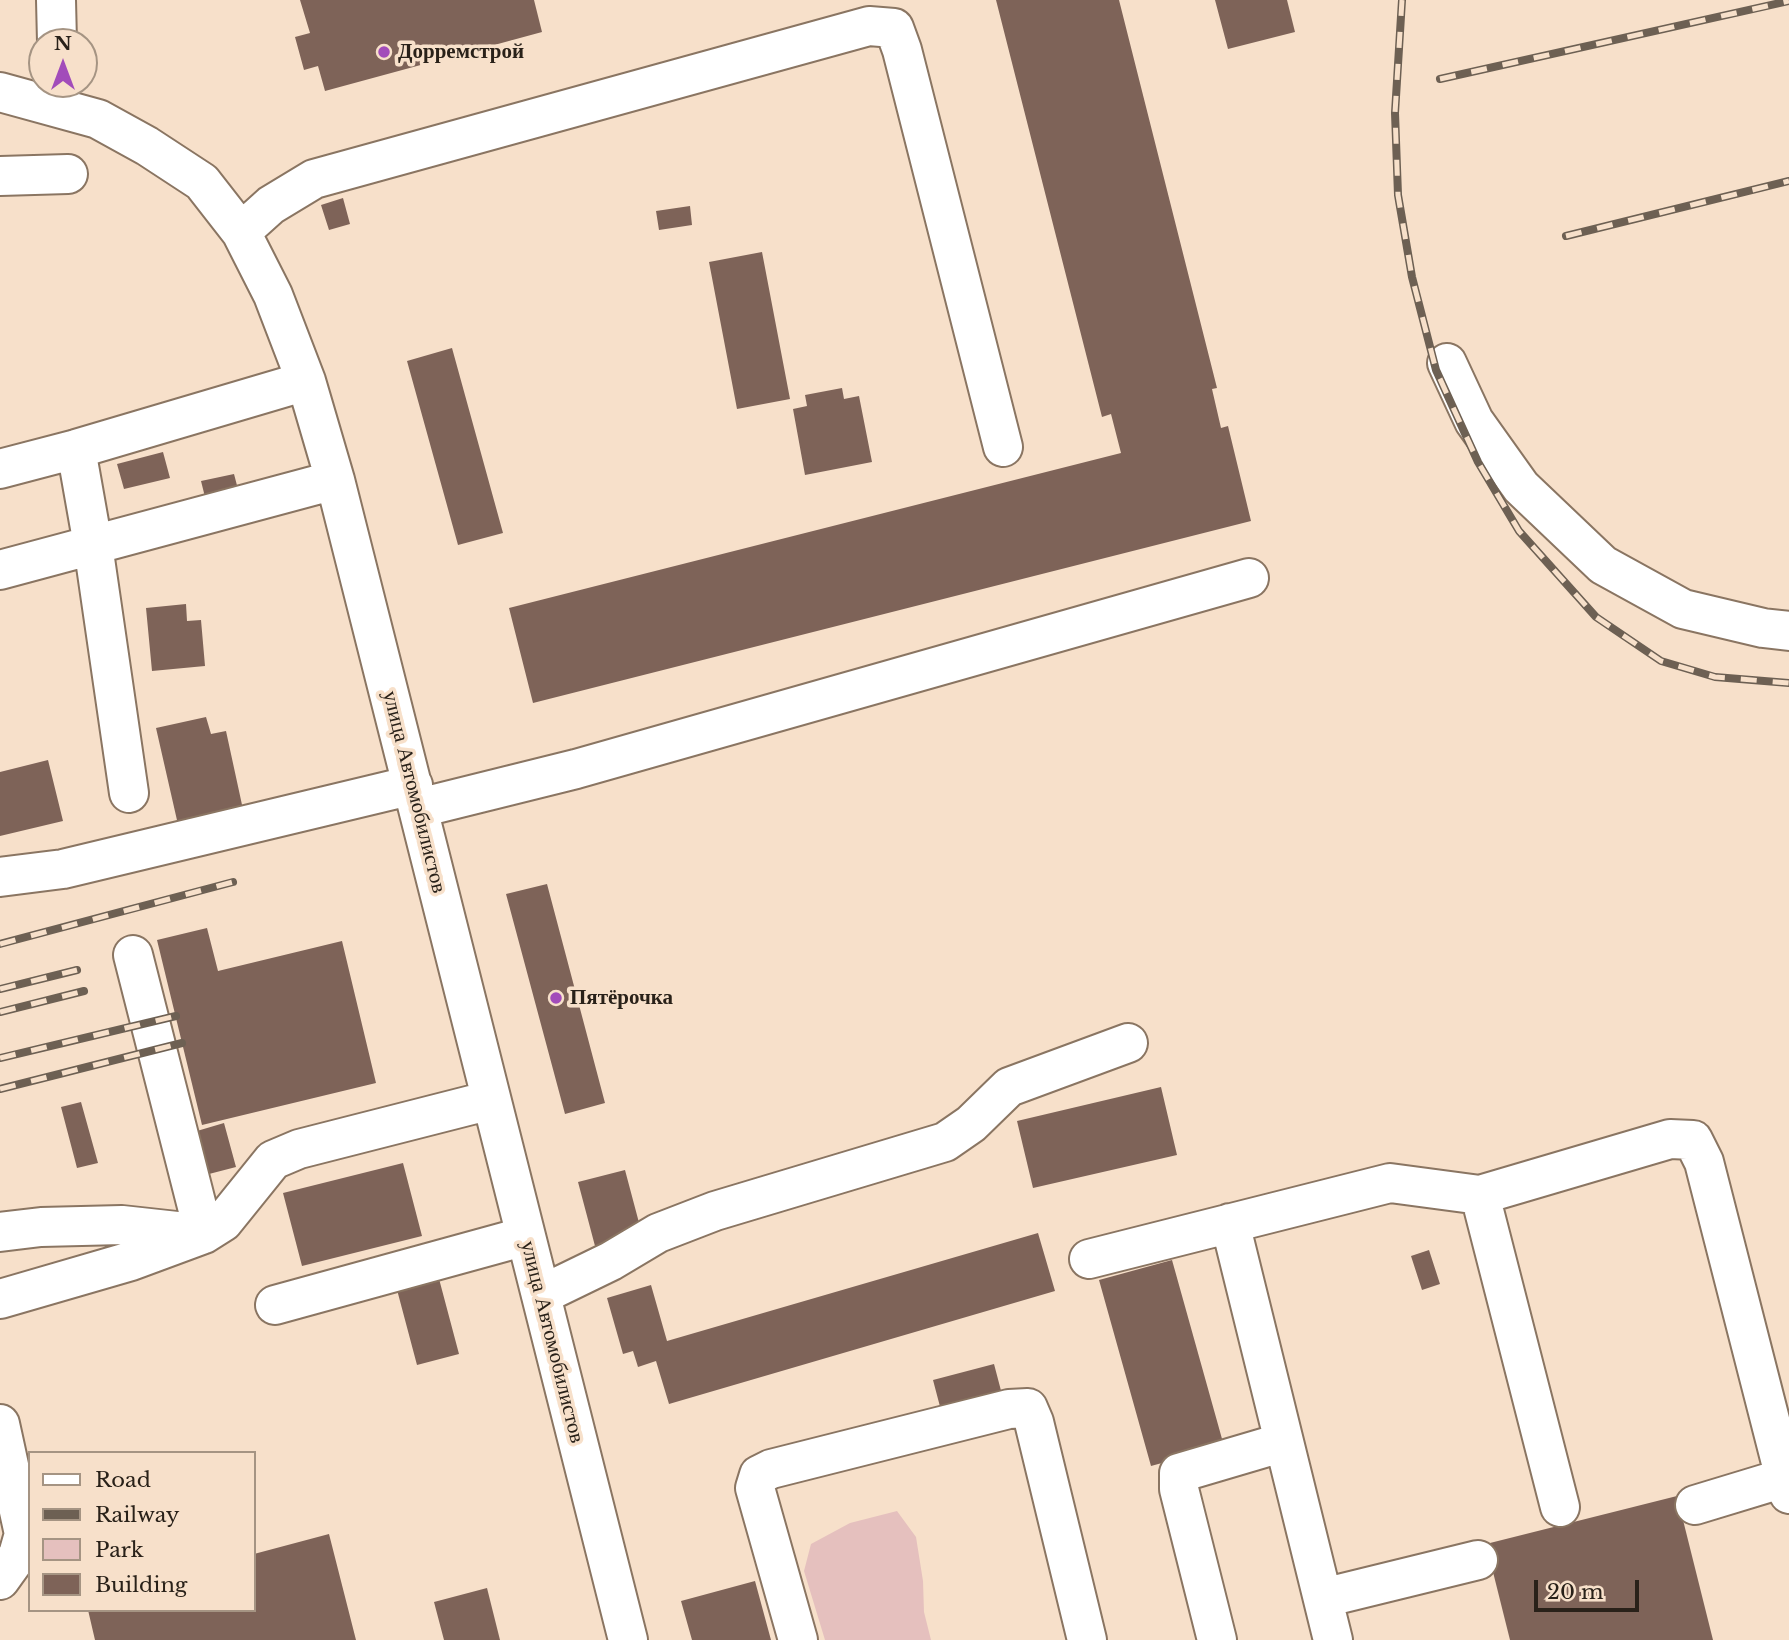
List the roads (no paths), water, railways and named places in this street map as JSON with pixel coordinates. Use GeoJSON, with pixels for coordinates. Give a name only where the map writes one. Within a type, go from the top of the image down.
{"type":"FeatureCollection","features":[{"type":"Feature","properties":{"kind":"street"},"geometry":{"type":"LineString","coordinates":[[56,0],[57,28]]}},
{"type":"Feature","properties":{"kind":"street"},"geometry":{"type":"LineString","coordinates":[[241,232],[271,205],[314,180],[869,26],[894,28],[906,64],[1003,447]]}},
{"type":"Feature","properties":{"kind":"street","name":"улица Автомобилистов"},"geometry":{"type":"LineString","coordinates":[[0,92],[28,93]]}},
{"type":"Feature","properties":{"kind":"street","name":"улица Автомобилистов"},"geometry":{"type":"LineString","coordinates":[[56,98],[147,146],[202,182],[241,232],[273,295],[306,381],[335,480],[416,796],[628,1640]]}},
{"type":"Feature","properties":{"kind":"street"},"geometry":{"type":"LineString","coordinates":[[0,176],[68,174]]}},
{"type":"Feature","properties":{"kind":"street"},"geometry":{"type":"LineString","coordinates":[[1447,363],[1474,421],[1521,487],[1603,565],[1682,609],[1763,628],[1789,631]]}},
{"type":"Feature","properties":{"kind":"street"},"geometry":{"type":"LineString","coordinates":[[0,469],[306,381]]}},
{"type":"Feature","properties":{"kind":"street"},"geometry":{"type":"LineString","coordinates":[[76,449],[93,545],[129,793]]}},
{"type":"Feature","properties":{"kind":"street"},"geometry":{"type":"LineString","coordinates":[[0,570],[335,480]]}},
{"type":"Feature","properties":{"kind":"street"},"geometry":{"type":"LineString","coordinates":[[0,877],[62,869],[416,796],[576,769],[1250,578]]}},
{"type":"Feature","properties":{"kind":"street"},"geometry":{"type":"LineString","coordinates":[[133,955],[204,1234]]}},
{"type":"Feature","properties":{"kind":"street"},"geometry":{"type":"LineString","coordinates":[[541,1295],[611,1262],[657,1233],[680,1224],[945,1142],[971,1124],[1009,1087],[1128,1043]]}},
{"type":"Feature","properties":{"kind":"street"},"geometry":{"type":"LineString","coordinates":[[0,1298],[131,1261],[204,1234],[222,1222],[273,1160],[299,1149],[491,1100]]}},
{"type":"Feature","properties":{"kind":"street"},"geometry":{"type":"LineString","coordinates":[[1090,1259],[1390,1183],[1480,1195],[1670,1139],[1693,1140],[1704,1162],[1787,1486],[1695,1505]]}},
{"type":"Feature","properties":{"kind":"street"},"geometry":{"type":"LineString","coordinates":[[1480,1195],[1560,1507]]}},
{"type":"Feature","properties":{"kind":"street"},"geometry":{"type":"LineString","coordinates":[[1230,1223],[1334,1640]]}},
{"type":"Feature","properties":{"kind":"street"},"geometry":{"type":"LineString","coordinates":[[0,1232],[41,1227],[122,1225],[204,1234]]}},
{"type":"Feature","properties":{"kind":"street"},"geometry":{"type":"LineString","coordinates":[[275,1305],[526,1236]]}},
{"type":"Feature","properties":{"kind":"street"},"geometry":{"type":"LineString","coordinates":[[798,1640],[755,1488],[759,1475],[771,1469],[1009,1409],[1028,1408],[1034,1422],[1087,1640]]}},
{"type":"Feature","properties":{"kind":"street"},"geometry":{"type":"LineString","coordinates":[[0,1424],[24,1534],[18,1555],[0,1580]]}},
{"type":"Feature","properties":{"kind":"street"},"geometry":{"type":"LineString","coordinates":[[1217,1640],[1180,1489],[1180,1473],[1284,1442]]}},
{"type":"Feature","properties":{"kind":"street"},"geometry":{"type":"LineString","coordinates":[[1323,1598],[1478,1560]]}},
{"type":"Feature","properties":{"kind":"railway"},"geometry":{"type":"LineString","coordinates":[[1402,0],[1395,113],[1398,195],[1412,277],[1436,370],[1478,462],[1519,531],[1596,617],[1661,661],[1715,677],[1789,683]]}},
{"type":"Feature","properties":{"kind":"railway"},"geometry":{"type":"LineString","coordinates":[[1440,79],[1789,1]]}},
{"type":"Feature","properties":{"kind":"railway"},"geometry":{"type":"LineString","coordinates":[[1566,236],[1789,181]]}},
{"type":"Feature","properties":{"kind":"railway"},"geometry":{"type":"LineString","coordinates":[[0,944],[233,882]]}},
{"type":"Feature","properties":{"kind":"railway"},"geometry":{"type":"LineString","coordinates":[[0,989],[77,970]]}},
{"type":"Feature","properties":{"kind":"railway"},"geometry":{"type":"LineString","coordinates":[[0,1012],[84,991]]}},
{"type":"Feature","properties":{"kind":"railway"},"geometry":{"type":"LineString","coordinates":[[0,1058],[176,1016]]}},
{"type":"Feature","properties":{"kind":"railway"},"geometry":{"type":"LineString","coordinates":[[0,1089],[182,1043]]}},
{"type":"Feature","properties":{"kind":"place","name":"Дорремстрой"},"geometry":{"type":"Point","coordinates":[384,52]}},
{"type":"Feature","properties":{"kind":"place","name":"Пятёрочка"},"geometry":{"type":"Point","coordinates":[556,998]}}]}
